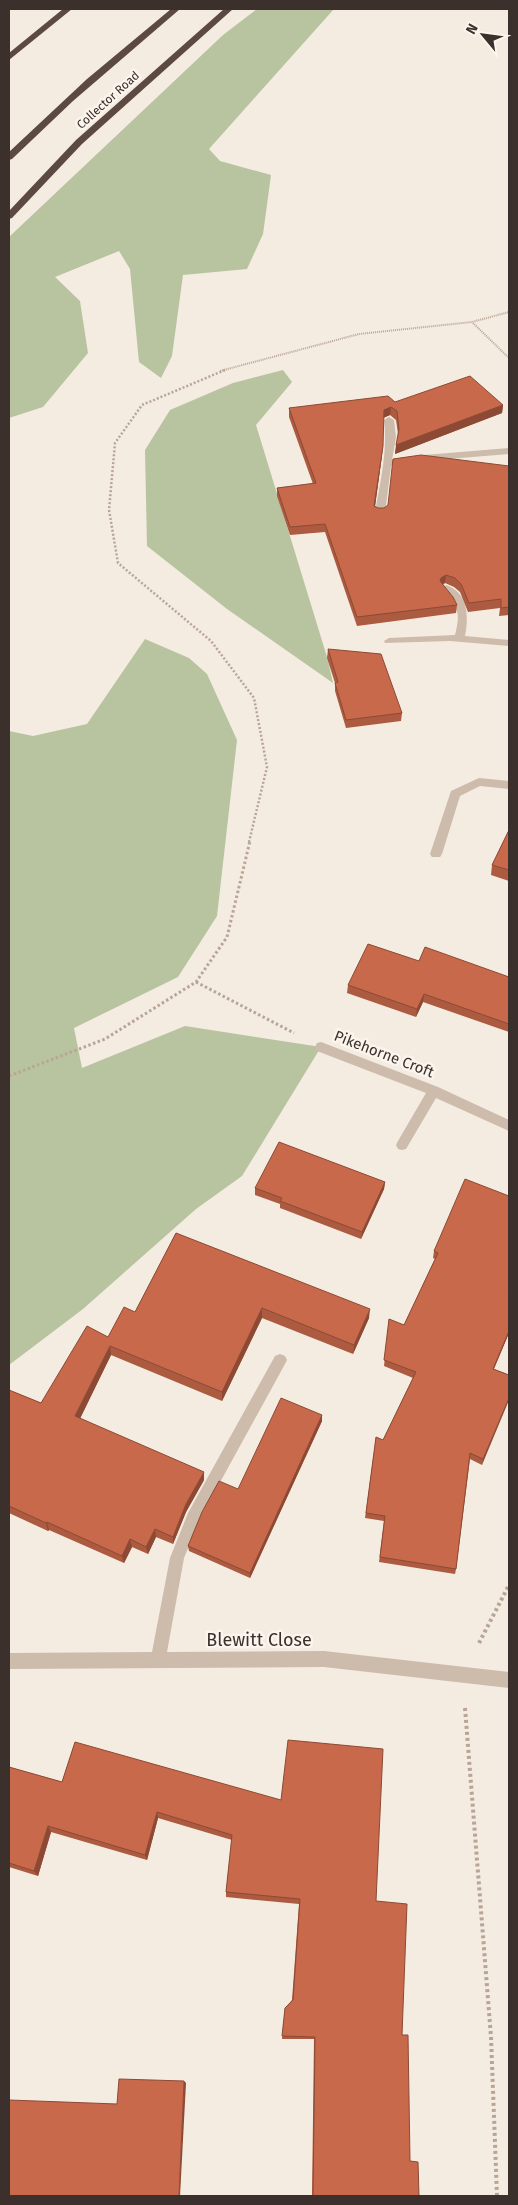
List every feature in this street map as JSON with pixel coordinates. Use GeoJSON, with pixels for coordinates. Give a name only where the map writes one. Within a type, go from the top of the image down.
{"type":"FeatureCollection","features":[{"type":"Feature","properties":{"kind":"highway"},"geometry":{"type":"LineString","coordinates":[[9,57],[68,9]]}},
{"type":"Feature","properties":{"kind":"highway","name":"Collector Road"},"geometry":{"type":"LineString","coordinates":[[9,157],[37,129],[118,57],[176,9]]}},
{"type":"Feature","properties":{"kind":"highway","name":"Collector Road"},"geometry":{"type":"LineString","coordinates":[[9,216],[79,142],[229,9]]}},
{"type":"Feature","properties":{"kind":"street"},"geometry":{"type":"LineString","coordinates":[[380,513],[391,437],[389,420]]}},
{"type":"Feature","properties":{"kind":"street"},"geometry":{"type":"LineString","coordinates":[[386,464],[455,455],[509,451]]}},
{"type":"Feature","properties":{"kind":"street"},"geometry":{"type":"LineString","coordinates":[[446,588],[460,601],[464,620],[459,638]]}},
{"type":"Feature","properties":{"kind":"street"},"geometry":{"type":"LineString","coordinates":[[389,641],[459,638],[509,643]]}},
{"type":"Feature","properties":{"kind":"street"},"geometry":{"type":"LineString","coordinates":[[436,854],[455,794],[479,782],[509,785]]}},
{"type":"Feature","properties":{"kind":"street","name":"Pikehorne Croft"},"geometry":{"type":"LineString","coordinates":[[321,1047],[434,1091],[509,1126]]}},
{"type":"Feature","properties":{"kind":"street","name":"Pikehorne Croft"},"geometry":{"type":"LineString","coordinates":[[402,1145],[434,1091]]}},
{"type":"Feature","properties":{"kind":"street"},"geometry":{"type":"LineString","coordinates":[[158,1660],[176,1558],[195,1513],[280,1360]]}},
{"type":"Feature","properties":{"kind":"street","name":"Blewitt Close"},"geometry":{"type":"LineString","coordinates":[[9,1661],[324,1659],[509,1680]]}},
{"type":"Feature","properties":{"kind":"path"},"geometry":{"type":"LineString","coordinates":[[9,1076],[105,1039],[196,982],[227,937],[267,767],[254,698],[211,642],[118,563],[109,510],[115,443],[142,405],[220,371],[359,334],[472,322],[509,312]]}},
{"type":"Feature","properties":{"kind":"path"},"geometry":{"type":"LineString","coordinates":[[472,322],[509,358]]}},
{"type":"Feature","properties":{"kind":"path"},"geometry":{"type":"LineString","coordinates":[[196,982],[321,1047]]}},
{"type":"Feature","properties":{"kind":"path"},"geometry":{"type":"LineString","coordinates":[[497,2196],[491,2038],[462,1675],[509,1584]]}},
{"type":"Feature","properties":{"kind":"green space"},"geometry":{"type":"Polygon","coordinates":[[[257,9],[334,9],[209,149],[220,161],[271,175],[263,234],[247,269],[183,275],[172,356],[161,378],[139,362],[130,269],[119,251],[55,277],[80,301],[88,353],[43,407],[9,418],[9,237],[223,35],[257,9]]]}},
{"type":"Feature","properties":{"kind":"green space"},"geometry":{"type":"Polygon","coordinates":[[[283,370],[292,382],[256,425],[327,657],[333,683],[227,609],[147,546],[145,450],[170,410],[233,383],[283,370]]]}},
{"type":"Feature","properties":{"kind":"green space"},"geometry":{"type":"Polygon","coordinates":[[[145,639],[189,658],[207,674],[237,740],[217,916],[178,977],[74,1028],[82,1068],[185,1026],[321,1047],[242,1176],[196,1209],[83,1309],[9,1365],[9,731],[33,736],[87,724],[145,639]]]}},
{"type":"Feature","properties":{"kind":"building"},"geometry":{"type":"Polygon","coordinates":[[[470,376],[503,405],[396,445],[399,429],[397,411],[391,407],[384,410],[383,446],[374,506],[384,508],[388,505],[393,459],[421,455],[509,466],[509,607],[501,608],[501,599],[469,603],[461,584],[455,578],[446,575],[440,581],[457,605],[357,617],[325,524],[290,527],[277,488],[316,483],[289,408],[388,396],[395,402],[470,376]]]}},
{"type":"Feature","properties":{"kind":"building"},"geometry":{"type":"Polygon","coordinates":[[[328,649],[381,654],[402,713],[346,720],[335,683],[338,682],[328,649]]]}},
{"type":"Feature","properties":{"kind":"building"},"geometry":{"type":"Polygon","coordinates":[[[509,830],[509,870],[492,865],[509,830]]]}},
{"type":"Feature","properties":{"kind":"building"},"geometry":{"type":"Polygon","coordinates":[[[368,944],[419,961],[425,947],[509,977],[509,1024],[424,994],[417,1009],[348,985],[368,944]]]}},
{"type":"Feature","properties":{"kind":"building"},"geometry":{"type":"Polygon","coordinates":[[[279,1142],[385,1182],[362,1232],[280,1201],[282,1198],[255,1188],[279,1142]]]}},
{"type":"Feature","properties":{"kind":"building"},"geometry":{"type":"Polygon","coordinates":[[[465,1179],[509,1196],[509,1331],[493,1369],[509,1375],[509,1398],[483,1459],[470,1453],[456,1569],[380,1557],[385,1516],[366,1513],[376,1437],[383,1440],[416,1372],[384,1360],[389,1319],[404,1325],[438,1253],[434,1251],[465,1179]]]}},
{"type":"Feature","properties":{"kind":"building"},"geometry":{"type":"Polygon","coordinates":[[[176,1233],[370,1309],[354,1345],[262,1308],[222,1392],[110,1346],[75,1416],[204,1472],[186,1504],[173,1537],[155,1529],[146,1547],[130,1539],[122,1556],[9,1506],[9,1390],[41,1403],[87,1326],[108,1337],[124,1307],[135,1312],[176,1233]]]}},
{"type":"Feature","properties":{"kind":"building"},"geometry":{"type":"Polygon","coordinates":[[[281,1398],[322,1415],[250,1573],[188,1546],[202,1512],[219,1481],[238,1489],[281,1398]]]}},
{"type":"Feature","properties":{"kind":"building"},"geometry":{"type":"Polygon","coordinates":[[[288,1740],[383,1749],[376,1901],[407,1904],[402,2035],[408,2035],[410,2161],[418,2162],[419,2196],[313,2196],[315,2037],[282,2036],[285,2008],[293,2000],[300,1899],[226,1892],[232,1835],[157,1812],[145,1855],[48,1826],[34,1871],[9,1863],[9,1767],[62,1782],[75,1742],[281,1800],[288,1740]]]}},
{"type":"Feature","properties":{"kind":"building"},"geometry":{"type":"Polygon","coordinates":[[[119,2079],[184,2081],[179,2196],[9,2196],[9,2100],[117,2104],[119,2079]]]}}]}
